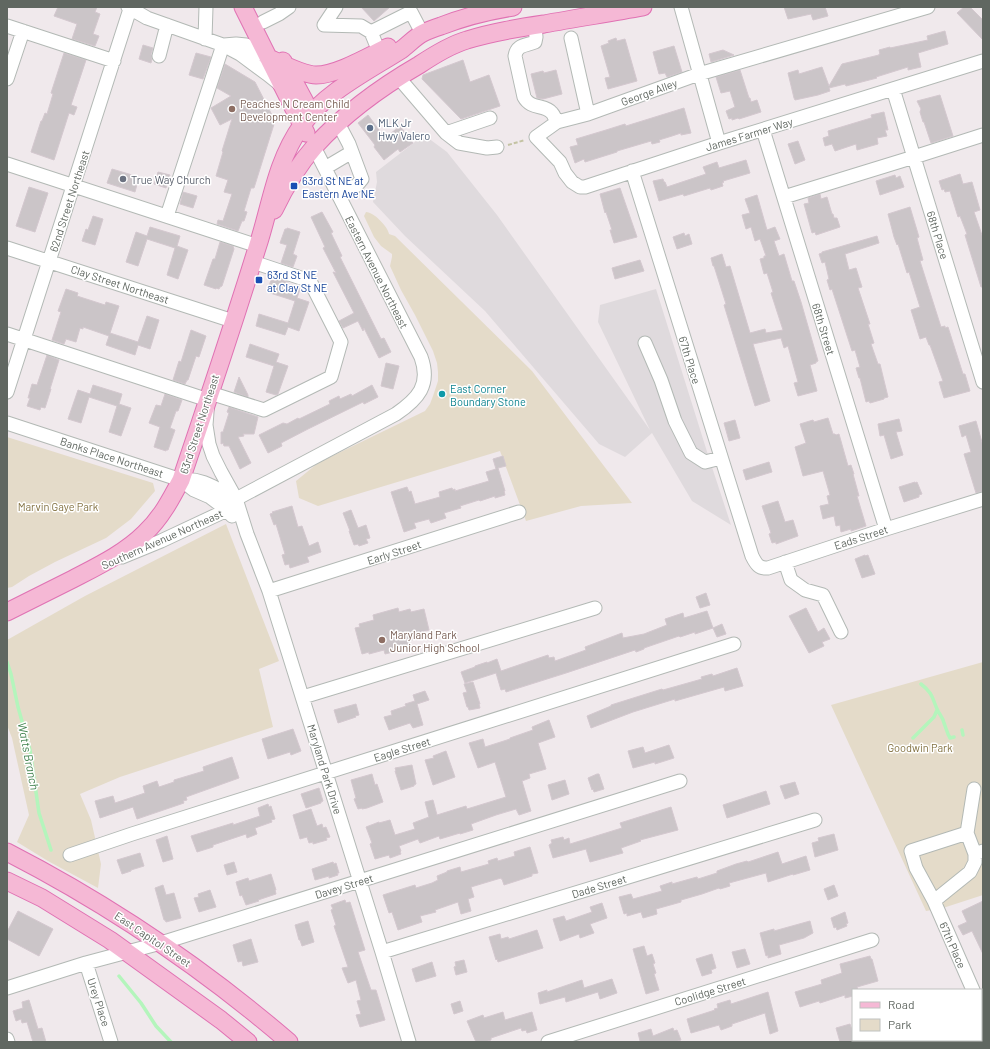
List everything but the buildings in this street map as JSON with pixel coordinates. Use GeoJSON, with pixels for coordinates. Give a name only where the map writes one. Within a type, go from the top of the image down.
{"type":"FeatureCollection","features":[{"type":"Feature","properties":{"kind":"main road","name":"Eastern Avenue Northeast"},"geometry":{"type":"LineString","coordinates":[[243,7],[314,147]]}},
{"type":"Feature","properties":{"kind":"main road"},"geometry":{"type":"LineString","coordinates":[[269,58],[286,66],[315,75],[330,74],[381,56],[406,39],[452,22],[469,16],[513,7]]}},
{"type":"Feature","properties":{"kind":"main road","name":"63rd Street Northeast"},"geometry":{"type":"LineString","coordinates":[[258,246],[285,190],[314,147],[338,123],[398,77],[465,40],[499,31],[643,7]]}},
{"type":"Feature","properties":{"kind":"main road"},"geometry":{"type":"LineString","coordinates":[[259,15],[305,102],[302,125]]}},
{"type":"Feature","properties":{"kind":"main road","name":"63rd Street Northeast"},"geometry":{"type":"LineString","coordinates":[[92,569],[129,548],[146,533],[158,519],[181,480],[253,262],[279,169],[290,144],[302,125],[315,109],[330,96],[356,78],[381,56]]}},
{"type":"Feature","properties":{"kind":"main road","name":"Southern Avenue Northeast"},"geometry":{"type":"LineString","coordinates":[[7,612],[92,569]]}},
{"type":"Feature","properties":{"kind":"main road","name":"East Capitol Street"},"geometry":{"type":"LineString","coordinates":[[7,852],[37,867],[109,909],[161,943],[201,972],[289,1042]]}},
{"type":"Feature","properties":{"kind":"main road"},"geometry":{"type":"LineString","coordinates":[[7,881],[42,898],[110,940],[222,1020],[248,1042]]}},
{"type":"Feature","properties":{"kind":"street"},"geometry":{"type":"LineString","coordinates":[[205,39],[206,7]]}},
{"type":"Feature","properties":{"kind":"street"},"geometry":{"type":"LineString","coordinates":[[259,15],[279,14],[289,7]]}},
{"type":"Feature","properties":{"kind":"street"},"geometry":{"type":"LineString","coordinates":[[336,7],[324,25],[362,26],[372,32],[381,56]]}},
{"type":"Feature","properties":{"kind":"street"},"geometry":{"type":"LineString","coordinates":[[681,7],[719,144]]}},
{"type":"Feature","properties":{"kind":"street","name":"George Alley"},"geometry":{"type":"LineString","coordinates":[[536,137],[557,122],[588,114],[699,74],[928,7]]}},
{"type":"Feature","properties":{"kind":"street"},"geometry":{"type":"LineString","coordinates":[[129,8],[147,18],[223,45],[240,54],[277,82],[288,96]]}},
{"type":"Feature","properties":{"kind":"street","name":"62nd Street Northeast"},"geometry":{"type":"LineString","coordinates":[[7,392],[114,61],[129,8]]}},
{"type":"Feature","properties":{"kind":"street"},"geometry":{"type":"LineString","coordinates":[[372,32],[409,9],[422,33]]}},
{"type":"Feature","properties":{"kind":"street"},"geometry":{"type":"LineString","coordinates":[[159,56],[167,25]]}},
{"type":"Feature","properties":{"kind":"street"},"geometry":{"type":"LineString","coordinates":[[535,25],[535,42],[520,47],[515,56],[524,97],[530,104],[552,112],[557,122]]}},
{"type":"Feature","properties":{"kind":"street"},"geometry":{"type":"LineString","coordinates":[[7,26],[114,61]]}},
{"type":"Feature","properties":{"kind":"street"},"geometry":{"type":"LineString","coordinates":[[7,79],[23,32]]}},
{"type":"Feature","properties":{"kind":"street"},"geometry":{"type":"LineString","coordinates":[[571,38],[588,114]]}},
{"type":"Feature","properties":{"kind":"street"},"geometry":{"type":"LineString","coordinates":[[223,45],[246,45],[269,58]]}},
{"type":"Feature","properties":{"kind":"street"},"geometry":{"type":"LineString","coordinates":[[166,216],[223,45]]}},
{"type":"Feature","properties":{"kind":"street","name":"James Farmer Way"},"geometry":{"type":"LineString","coordinates":[[536,137],[560,162],[565,173],[572,182],[585,187],[983,61]]}},
{"type":"Feature","properties":{"kind":"street"},"geometry":{"type":"LineString","coordinates":[[398,77],[446,133],[459,143],[487,148],[497,147]]}},
{"type":"Feature","properties":{"kind":"street","name":"68th Place"},"geometry":{"type":"LineString","coordinates":[[893,89],[983,382]]}},
{"type":"Feature","properties":{"kind":"street"},"geometry":{"type":"LineString","coordinates":[[446,133],[490,118]]}},
{"type":"Feature","properties":{"kind":"street"},"geometry":{"type":"LineString","coordinates":[[337,193],[356,186],[362,179],[349,144],[338,123]]}},
{"type":"Feature","properties":{"kind":"street","name":"68th Street"},"geometry":{"type":"LineString","coordinates":[[763,130],[886,528]]}},
{"type":"Feature","properties":{"kind":"street"},"geometry":{"type":"LineString","coordinates":[[784,197],[983,135]]}},
{"type":"Feature","properties":{"kind":"street","name":"Eastern Avenue Northeast"},"geometry":{"type":"LineString","coordinates":[[314,147],[424,365],[423,383],[418,395],[408,406],[396,414]]}},
{"type":"Feature","properties":{"kind":"street"},"geometry":{"type":"LineString","coordinates":[[325,168],[352,152]]}},
{"type":"Feature","properties":{"kind":"street"},"geometry":{"type":"LineString","coordinates":[[7,164],[258,246]]}},
{"type":"Feature","properties":{"kind":"street","name":"67th Place"},"geometry":{"type":"LineString","coordinates":[[632,171],[750,548]]}},
{"type":"Feature","properties":{"kind":"street","name":"Clay Street Northeast"},"geometry":{"type":"LineString","coordinates":[[7,248],[234,321]]}},
{"type":"Feature","properties":{"kind":"street"},"geometry":{"type":"LineString","coordinates":[[7,334],[209,397],[264,410],[331,377],[341,342],[310,281],[253,262]]}},
{"type":"Feature","properties":{"kind":"street"},"geometry":{"type":"LineString","coordinates":[[645,343],[661,380],[675,421],[691,453],[705,462],[721,458]]}},
{"type":"Feature","properties":{"kind":"street","name":"Maryland Park Drive"},"geometry":{"type":"LineString","coordinates":[[209,397],[206,425],[209,444],[213,456],[236,499],[247,534],[269,591],[409,1042]]}},
{"type":"Feature","properties":{"kind":"street","name":"Southern Avenue Northeast"},"geometry":{"type":"LineString","coordinates":[[92,569],[161,541],[228,510],[236,499],[396,414]]}},
{"type":"Feature","properties":{"kind":"street","name":"Banks Place Northeast"},"geometry":{"type":"LineString","coordinates":[[7,423],[181,480],[194,490],[210,497],[228,510],[247,534]]}},
{"type":"Feature","properties":{"kind":"street"},"geometry":{"type":"LineString","coordinates":[[181,480],[188,479],[201,481],[236,499]]}},
{"type":"Feature","properties":{"kind":"street","name":"Eads Street"},"geometry":{"type":"LineString","coordinates":[[750,548],[757,565],[762,568],[768,568],[886,528],[983,499]]}},
{"type":"Feature","properties":{"kind":"street","name":"Early Street"},"geometry":{"type":"LineString","coordinates":[[269,591],[519,512]]}},
{"type":"Feature","properties":{"kind":"street"},"geometry":{"type":"LineString","coordinates":[[785,562],[791,580],[805,590],[823,595],[842,632]]}},
{"type":"Feature","properties":{"kind":"street"},"geometry":{"type":"LineString","coordinates":[[303,697],[595,608]]}},
{"type":"Feature","properties":{"kind":"street","name":"Eagle Street"},"geometry":{"type":"LineString","coordinates":[[70,854],[734,644]]}},
{"type":"Feature","properties":{"kind":"street","name":"Davey Street"},"geometry":{"type":"LineString","coordinates":[[7,988],[86,963],[161,943],[680,781]]}},
{"type":"Feature","properties":{"kind":"street"},"geometry":{"type":"LineString","coordinates":[[934,901],[970,872],[979,853],[967,833],[974,789]]}},
{"type":"Feature","properties":{"kind":"street","name":"Dade Street"},"geometry":{"type":"LineString","coordinates":[[382,952],[815,820]]}},
{"type":"Feature","properties":{"kind":"street","name":"67th Place"},"geometry":{"type":"LineString","coordinates":[[967,833],[911,851],[916,868],[934,901],[973,989]]}},
{"type":"Feature","properties":{"kind":"street","name":"Coolidge Street"},"geometry":{"type":"LineString","coordinates":[[548,1042],[872,940]]}},
{"type":"Feature","properties":{"kind":"street","name":"Urey Place"},"geometry":{"type":"LineString","coordinates":[[86,963],[111,1042]]}},
{"type":"Feature","properties":{"kind":"path"},"geometry":{"type":"LineString","coordinates":[[497,147],[536,137]]}},
{"type":"Feature","properties":{"kind":"shaded area"},"geometry":{"type":"Polygon","coordinates":[[[424,135],[447,152],[497,215],[650,430],[598,322],[600,305],[656,289],[731,525],[692,501],[652,433],[625,457],[599,444],[485,311],[405,236],[373,202],[377,182],[376,172],[424,135]]]}},
{"type":"Feature","properties":{"kind":"green space"},"geometry":{"type":"Polygon","coordinates":[[[366,212],[373,214],[380,220],[389,234],[395,236],[532,371],[632,503],[581,506],[526,521],[500,451],[318,506],[299,498],[296,481],[318,463],[425,411],[430,404],[438,381],[437,363],[433,351],[390,266],[392,254],[381,246],[374,237],[364,216],[366,212]]]}},
{"type":"Feature","properties":{"kind":"green space","name":"Marvin Gaye Park"},"geometry":{"type":"Polygon","coordinates":[[[7,437],[153,483],[155,491],[131,519],[106,538],[55,562],[12,587],[7,588],[7,437]]]}},
{"type":"Feature","properties":{"kind":"green space"},"geometry":{"type":"Polygon","coordinates":[[[226,524],[279,661],[259,669],[273,727],[120,777],[80,794],[91,820],[101,864],[98,888],[48,861],[17,842],[29,815],[12,738],[7,725],[7,640],[85,596],[226,524]]]}},
{"type":"Feature","properties":{"kind":"green space","name":"Goodwin Park"},"geometry":{"type":"Polygon","coordinates":[[[983,662],[983,895],[943,908],[926,911],[831,705],[983,662]]]}},
{"type":"Feature","properties":{"kind":"waterway","name":"Watts Branch"},"geometry":{"type":"LineString","coordinates":[[7,662],[30,750],[39,813],[51,850]]}},
{"type":"Feature","properties":{"kind":"waterway"},"geometry":{"type":"LineString","coordinates":[[921,684],[932,697],[950,738],[954,737]]}},
{"type":"Feature","properties":{"kind":"waterway"},"geometry":{"type":"LineString","coordinates":[[913,738],[934,717],[937,710]]}},
{"type":"Feature","properties":{"kind":"waterway"},"geometry":{"type":"LineString","coordinates":[[962,730],[963,735]]}},
{"type":"Feature","properties":{"kind":"waterway","name":"Watts Branch"},"geometry":{"type":"LineString","coordinates":[[119,976],[141,1003],[156,1026],[171,1042]]}},
{"type":"Feature","properties":{"kind":"place","name":"Peaches N Cream Child Development Center"},"geometry":{"type":"Point","coordinates":[232,109]}},
{"type":"Feature","properties":{"kind":"place","name":"MLK Jr Hwy Valero"},"geometry":{"type":"Point","coordinates":[370,128]}},
{"type":"Feature","properties":{"kind":"place","name":"True Way Church"},"geometry":{"type":"Point","coordinates":[123,179]}},
{"type":"Feature","properties":{"kind":"place","name":"63rd St NE at Eastern Ave NE"},"geometry":{"type":"Point","coordinates":[294,186]}},
{"type":"Feature","properties":{"kind":"place","name":"63rd St NE at Clay St NE"},"geometry":{"type":"Point","coordinates":[259,280]}},
{"type":"Feature","properties":{"kind":"place","name":"East Corner Boundary Stone"},"geometry":{"type":"Point","coordinates":[442,394]}},
{"type":"Feature","properties":{"kind":"place","name":"Maryland Park Junior High School"},"geometry":{"type":"Point","coordinates":[382,640]}}]}
